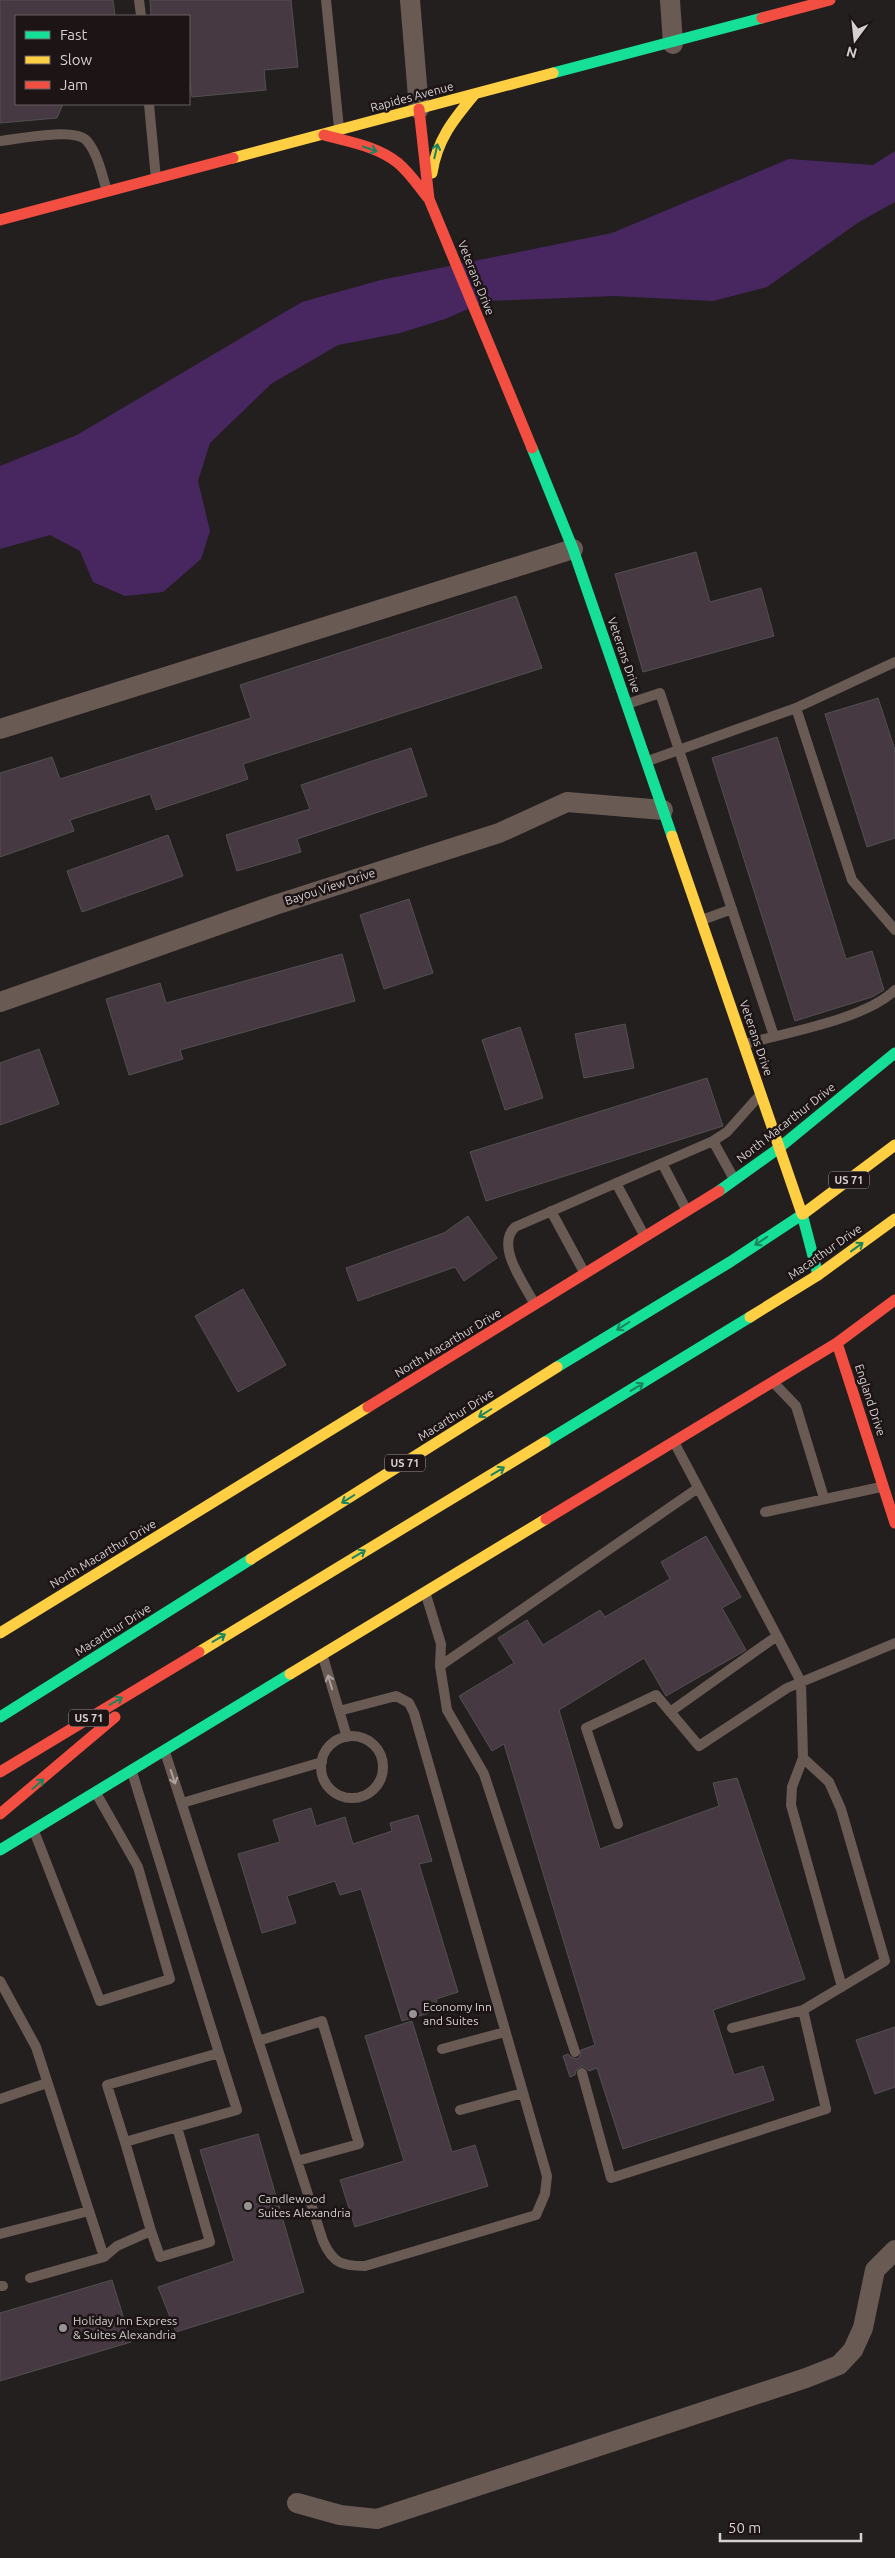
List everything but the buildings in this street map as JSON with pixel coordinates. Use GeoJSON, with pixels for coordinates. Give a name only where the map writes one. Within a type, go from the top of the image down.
{"type":"FeatureCollection","features":[{"type":"Feature","properties":{"kind":"main road","name":"Rapides Avenue"},"geometry":{"type":"LineString","coordinates":[[0,220],[418,109],[673,44],[830,0]]}},
{"type":"Feature","properties":{"kind":"main road"},"geometry":{"type":"LineString","coordinates":[[429,200],[438,143],[446,127],[474,95]]}},
{"type":"Feature","properties":{"kind":"main road","name":"Veterans Drive"},"geometry":{"type":"LineString","coordinates":[[418,109],[429,200],[573,549],[802,1214],[818,1275]]}},
{"type":"Feature","properties":{"kind":"main road"},"geometry":{"type":"LineString","coordinates":[[324,135],[375,150],[393,159],[409,174],[429,200]]}},
{"type":"Feature","properties":{"kind":"main road","name":"North Macarthur Drive"},"geometry":{"type":"LineString","coordinates":[[0,1633],[687,1212],[779,1148],[895,1053]]}},
{"type":"Feature","properties":{"kind":"main road","name":"Macarthur Drive"},"geometry":{"type":"LineString","coordinates":[[3,1715],[626,1324],[710,1275],[802,1214],[895,1145]]}},
{"type":"Feature","properties":{"kind":"main road","name":"Macarthur Drive"},"geometry":{"type":"LineString","coordinates":[[0,1772],[643,1384],[818,1275],[895,1220]]}},
{"type":"Feature","properties":{"kind":"main road"},"geometry":{"type":"LineString","coordinates":[[0,1850],[837,1343],[893,1306]]}},
{"type":"Feature","properties":{"kind":"main road","name":"England Drive"},"geometry":{"type":"LineString","coordinates":[[837,1343],[895,1523]]}},
{"type":"Feature","properties":{"kind":"main road"},"geometry":{"type":"LineString","coordinates":[[0,1814],[178,1663]]}},
{"type":"Feature","properties":{"kind":"street"},"geometry":{"type":"LineString","coordinates":[[410,0],[418,109]]}},
{"type":"Feature","properties":{"kind":"street"},"geometry":{"type":"LineString","coordinates":[[670,0],[673,44]]}},
{"type":"Feature","properties":{"kind":"street"},"geometry":{"type":"LineString","coordinates":[[0,729],[573,549]]}},
{"type":"Feature","properties":{"kind":"street","name":"Bayou View Drive"},"geometry":{"type":"LineString","coordinates":[[0,1002],[275,905],[499,833],[567,802],[663,810]]}},
{"type":"Feature","properties":{"kind":"street"},"geometry":{"type":"LineString","coordinates":[[297,2502],[340,2515],[377,2519],[797,2381],[838,2365],[853,2350],[863,2328],[869,2291],[875,2270],[895,2250]]}},
{"type":"Feature","properties":{"kind":"lane"},"geometry":{"type":"LineString","coordinates":[[139,0],[141,15]]}},
{"type":"Feature","properties":{"kind":"lane"},"geometry":{"type":"LineString","coordinates":[[326,0],[339,131]]}},
{"type":"Feature","properties":{"kind":"lane"},"geometry":{"type":"LineString","coordinates":[[149,105],[156,180]]}},
{"type":"Feature","properties":{"kind":"lane"},"geometry":{"type":"LineString","coordinates":[[0,141],[55,135],[80,136],[86,139],[92,148],[107,192]]}},
{"type":"Feature","properties":{"kind":"lane"},"geometry":{"type":"LineString","coordinates":[[646,761],[796,708],[895,662]]}},
{"type":"Feature","properties":{"kind":"lane"},"geometry":{"type":"LineString","coordinates":[[626,704],[660,693],[774,1036]]}},
{"type":"Feature","properties":{"kind":"lane"},"geometry":{"type":"LineString","coordinates":[[796,708],[852,880],[895,930]]}},
{"type":"Feature","properties":{"kind":"lane"},"geometry":{"type":"LineString","coordinates":[[701,920],[732,909]]}},
{"type":"Feature","properties":{"kind":"lane"},"geometry":{"type":"LineString","coordinates":[[744,1045],[858,1012],[889,996],[895,990]]}},
{"type":"Feature","properties":{"kind":"lane"},"geometry":{"type":"LineString","coordinates":[[535,1306],[510,1256],[507,1240],[510,1232],[515,1227],[713,1141],[727,1132],[761,1094]]}},
{"type":"Feature","properties":{"kind":"lane"},"geometry":{"type":"LineString","coordinates":[[713,1141],[734,1180]]}},
{"type":"Feature","properties":{"kind":"lane"},"geometry":{"type":"LineString","coordinates":[[662,1163],[687,1212]]}},
{"type":"Feature","properties":{"kind":"lane"},"geometry":{"type":"LineString","coordinates":[[616,1183],[645,1238]]}},
{"type":"Feature","properties":{"kind":"lane"},"geometry":{"type":"LineString","coordinates":[[552,1211],[586,1275]]}},
{"type":"Feature","properties":{"kind":"lane"},"geometry":{"type":"LineString","coordinates":[[772,1381],[796,1406],[824,1498]]}},
{"type":"Feature","properties":{"kind":"lane"},"geometry":{"type":"LineString","coordinates":[[673,1441],[801,1682],[803,1758],[792,1787],[792,1805],[842,1987]]}},
{"type":"Feature","properties":{"kind":"lane"},"geometry":{"type":"LineString","coordinates":[[765,1512],[824,1498],[851,1495],[883,1486]]}},
{"type":"Feature","properties":{"kind":"lane"},"geometry":{"type":"LineString","coordinates":[[440,1666],[698,1488]]}},
{"type":"Feature","properties":{"kind":"lane"},"geometry":{"type":"LineString","coordinates":[[425,1591],[441,1644],[440,1666],[447,1710],[484,1774],[574,2052]]}},
{"type":"Feature","properties":{"kind":"lane"},"geometry":{"type":"LineString","coordinates":[[670,1712],[777,1636]]}},
{"type":"Feature","properties":{"kind":"lane"},"geometry":{"type":"LineString","coordinates":[[618,1824],[586,1728],[656,1695],[699,1746],[787,1688],[895,1643]]}},
{"type":"Feature","properties":{"kind":"lane"},"geometry":{"type":"LineString","coordinates":[[322,1654],[347,1737]]}},
{"type":"Feature","properties":{"kind":"lane"},"geometry":{"type":"LineString","coordinates":[[165,1750],[297,2161],[330,2257],[349,2266],[365,2266],[536,2215],[545,2194],[547,2176],[409,1703],[396,1696],[339,1710]]}},
{"type":"Feature","properties":{"kind":"lane"},"geometry":{"type":"LineString","coordinates":[[347,1737],[358,1737],[368,1740],[376,1747],[383,1767],[381,1778],[376,1787],[367,1794],[357,1797],[338,1794],[325,1781],[322,1762],[330,1745],[347,1737]]}},
{"type":"Feature","properties":{"kind":"lane"},"geometry":{"type":"LineString","coordinates":[[732,2028],[803,2010],[885,1961],[841,1808],[830,1782],[803,1758]]}},
{"type":"Feature","properties":{"kind":"lane"},"geometry":{"type":"LineString","coordinates":[[182,1803],[322,1762]]}},
{"type":"Feature","properties":{"kind":"lane"},"geometry":{"type":"LineString","coordinates":[[125,2142],[237,2110],[131,1770]]}},
{"type":"Feature","properties":{"kind":"lane"},"geometry":{"type":"LineString","coordinates":[[34,1830],[100,2001],[170,1980],[138,1867],[96,1792]]}},
{"type":"Feature","properties":{"kind":"lane"},"geometry":{"type":"LineString","coordinates":[[0,1981],[36,2047],[104,2256]]}},
{"type":"Feature","properties":{"kind":"lane"},"geometry":{"type":"LineString","coordinates":[[582,2073],[611,2178],[826,2109],[803,2010]]}},
{"type":"Feature","properties":{"kind":"lane"},"geometry":{"type":"LineString","coordinates":[[258,2041],[322,2021],[359,2144],[297,2161]]}},
{"type":"Feature","properties":{"kind":"lane"},"geometry":{"type":"LineString","coordinates":[[442,2049],[505,2032]]}},
{"type":"Feature","properties":{"kind":"lane"},"geometry":{"type":"LineString","coordinates":[[177,2127],[210,2242],[160,2257],[107,2085],[219,2053]]}},
{"type":"Feature","properties":{"kind":"lane"},"geometry":{"type":"LineString","coordinates":[[0,2099],[48,2083]]}},
{"type":"Feature","properties":{"kind":"lane"},"geometry":{"type":"LineString","coordinates":[[460,2110],[523,2093]]}},
{"type":"Feature","properties":{"kind":"lane"},"geometry":{"type":"LineString","coordinates":[[0,2234],[89,2211]]}},
{"type":"Feature","properties":{"kind":"lane"},"geometry":{"type":"LineString","coordinates":[[30,2278],[104,2256],[117,2246],[152,2231]]}},
{"type":"Feature","properties":{"kind":"shaded area"},"geometry":{"type":"Polygon","coordinates":[[[895,151],[895,202],[859,222],[767,287],[713,301],[614,296],[486,301],[445,319],[400,333],[338,345],[271,384],[210,443],[198,481],[210,531],[201,559],[163,592],[125,596],[93,582],[80,551],[50,535],[0,549],[0,466],[77,435],[302,302],[381,280],[612,233],[789,159],[873,165],[895,151]]]}},
{"type":"Feature","properties":{"kind":"traffic: fast"},"geometry":{"type":"LineString","coordinates":[[553,73],[762,18]]}},
{"type":"Feature","properties":{"kind":"traffic: fast"},"geometry":{"type":"LineString","coordinates":[[532,448],[573,549],[672,836]]}},
{"type":"Feature","properties":{"kind":"traffic: fast"},"geometry":{"type":"LineString","coordinates":[[719,1191],[779,1148],[895,1053]]}},
{"type":"Feature","properties":{"kind":"traffic: fast"},"geometry":{"type":"LineString","coordinates":[[802,1214],[818,1275]]}},
{"type":"Feature","properties":{"kind":"traffic: fast"},"geometry":{"type":"LineString","coordinates":[[557,1367],[730,1262],[803,1214]]}},
{"type":"Feature","properties":{"kind":"traffic: fast"},"geometry":{"type":"LineString","coordinates":[[545,1442],[750,1317]]}},
{"type":"Feature","properties":{"kind":"traffic: fast"},"geometry":{"type":"LineString","coordinates":[[0,1717],[251,1559]]}},
{"type":"Feature","properties":{"kind":"traffic: fast"},"geometry":{"type":"LineString","coordinates":[[0,1850],[290,1674]]}},
{"type":"Feature","properties":{"kind":"traffic: slow"},"geometry":{"type":"LineString","coordinates":[[233,158],[553,73]]}},
{"type":"Feature","properties":{"kind":"traffic: slow"},"geometry":{"type":"LineString","coordinates":[[432,173],[434,161],[442,140],[459,113],[474,95]]}},
{"type":"Feature","properties":{"kind":"traffic: slow"},"geometry":{"type":"LineString","coordinates":[[672,836],[802,1214]]}},
{"type":"Feature","properties":{"kind":"traffic: slow"},"geometry":{"type":"LineString","coordinates":[[803,1214],[895,1145]]}},
{"type":"Feature","properties":{"kind":"traffic: slow"},"geometry":{"type":"LineString","coordinates":[[750,1317],[818,1275],[895,1219]]}},
{"type":"Feature","properties":{"kind":"traffic: slow"},"geometry":{"type":"LineString","coordinates":[[251,1559],[557,1367]]}},
{"type":"Feature","properties":{"kind":"traffic: slow"},"geometry":{"type":"LineString","coordinates":[[0,1633],[368,1407]]}},
{"type":"Feature","properties":{"kind":"traffic: slow"},"geometry":{"type":"LineString","coordinates":[[199,1652],[545,1442]]}},
{"type":"Feature","properties":{"kind":"traffic: slow"},"geometry":{"type":"LineString","coordinates":[[290,1674],[546,1519]]}},
{"type":"Feature","properties":{"kind":"traffic: jam"},"geometry":{"type":"LineString","coordinates":[[762,18],[830,0]]}},
{"type":"Feature","properties":{"kind":"traffic: jam"},"geometry":{"type":"LineString","coordinates":[[419,109],[429,199],[532,448]]}},
{"type":"Feature","properties":{"kind":"traffic: jam"},"geometry":{"type":"LineString","coordinates":[[324,135],[362,145],[390,157],[406,171],[429,199]]}},
{"type":"Feature","properties":{"kind":"traffic: jam"},"geometry":{"type":"LineString","coordinates":[[0,220],[233,158]]}},
{"type":"Feature","properties":{"kind":"traffic: jam"},"geometry":{"type":"LineString","coordinates":[[368,1407],[719,1191]]}},
{"type":"Feature","properties":{"kind":"traffic: jam"},"geometry":{"type":"LineString","coordinates":[[546,1519],[837,1343],[895,1300]]}},
{"type":"Feature","properties":{"kind":"traffic: jam"},"geometry":{"type":"LineString","coordinates":[[837,1343],[895,1523]]}},
{"type":"Feature","properties":{"kind":"traffic: jam"},"geometry":{"type":"LineString","coordinates":[[0,1772],[199,1652]]}},
{"type":"Feature","properties":{"kind":"traffic: jam"},"geometry":{"type":"LineString","coordinates":[[0,1814],[115,1717]]}},
{"type":"Feature","properties":{"kind":"place","name":"Economy Inn and Suites"},"geometry":{"type":"Point","coordinates":[413,2014]}},
{"type":"Feature","properties":{"kind":"place","name":"Candlewood Suites Alexandria"},"geometry":{"type":"Point","coordinates":[248,2206]}},
{"type":"Feature","properties":{"kind":"place","name":"Holiday Inn Express & Suites Alexandria"},"geometry":{"type":"Point","coordinates":[63,2328]}}]}
